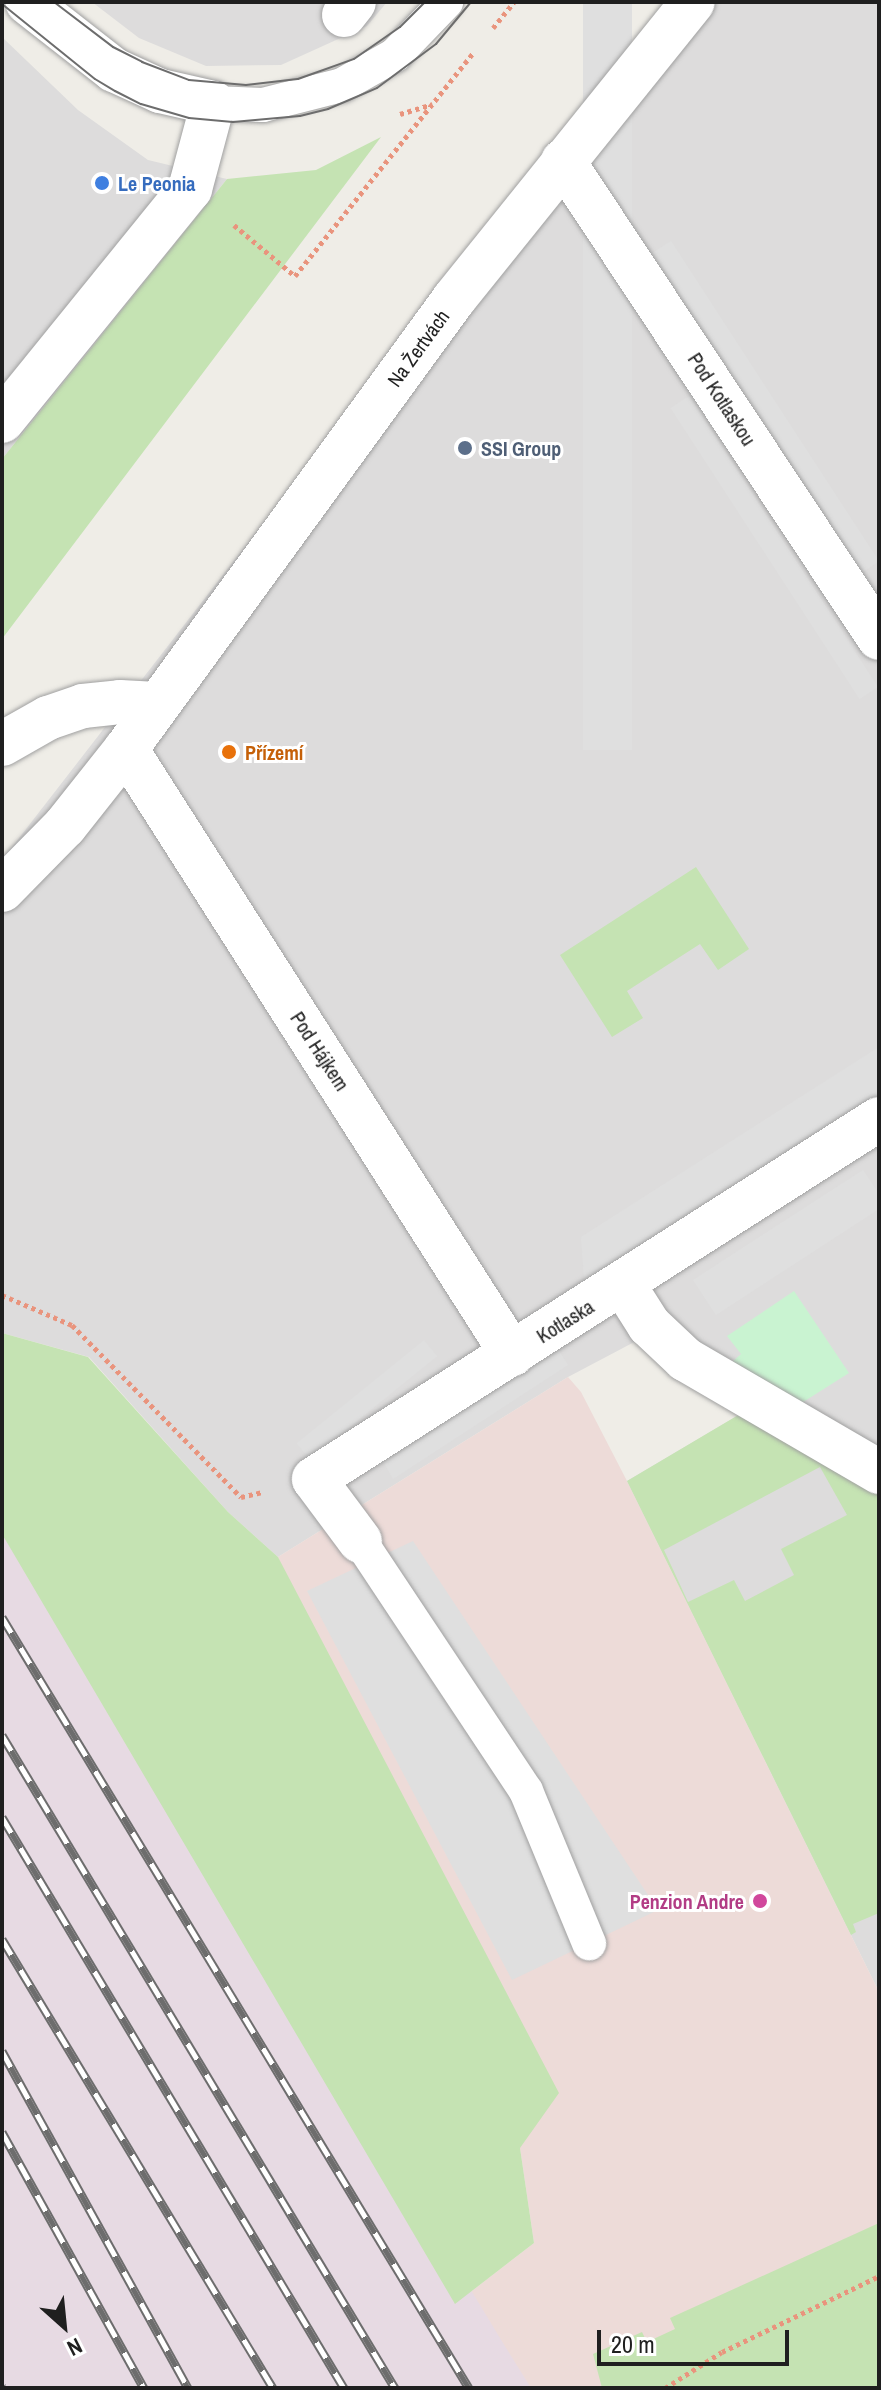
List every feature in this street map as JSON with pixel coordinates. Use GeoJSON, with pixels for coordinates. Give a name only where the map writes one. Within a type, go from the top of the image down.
{"type":"FeatureCollection","features":[{"type":"Feature","properties":{"kind":"street"},"geometry":{"type":"LineString","coordinates":[[2,421],[190,189],[213,103],[160,91],[114,70],[27,2]]}},
{"type":"Feature","properties":{"kind":"street","name":"Na Žertvách"},"geometry":{"type":"LineString","coordinates":[[2,890],[65,826],[126,749],[454,299],[693,2]]}},
{"type":"Feature","properties":{"kind":"street","name":"Pod Kotlaskou"},"geometry":{"type":"LineString","coordinates":[[563,161],[879,638]]}},
{"type":"Feature","properties":{"kind":"street"},"geometry":{"type":"LineString","coordinates":[[2,744],[48,718],[83,706],[120,702],[157,704]]}},
{"type":"Feature","properties":{"kind":"street","name":"Pod Hájkem"},"geometry":{"type":"LineString","coordinates":[[126,749],[512,1354]]}},
{"type":"Feature","properties":{"kind":"street","name":"Kotlaska"},"geometry":{"type":"LineString","coordinates":[[314,1479],[879,1119]]}},
{"type":"Feature","properties":{"kind":"street"},"geometry":{"type":"LineString","coordinates":[[623,1284],[649,1325],[685,1359],[879,1472]]}},
{"type":"Feature","properties":{"kind":"street"},"geometry":{"type":"LineString","coordinates":[[314,1479],[360,1541]]}},
{"type":"Feature","properties":{"kind":"lane"},"geometry":{"type":"LineString","coordinates":[[213,103],[263,105],[342,85],[395,55],[446,2]]}},
{"type":"Feature","properties":{"kind":"lane"},"geometry":{"type":"LineString","coordinates":[[360,1541],[526,1791],[589,1943]]}},
{"type":"Feature","properties":{"kind":"path"},"geometry":{"type":"LineString","coordinates":[[487,36],[514,2]]}},
{"type":"Feature","properties":{"kind":"path"},"geometry":{"type":"LineString","coordinates":[[190,189],[295,276],[478,47]]}},
{"type":"Feature","properties":{"kind":"path"},"geometry":{"type":"LineString","coordinates":[[2,1295],[72,1325],[241,1497],[314,1479]]}},
{"type":"Feature","properties":{"kind":"path"},"geometry":{"type":"LineString","coordinates":[[665,2388],[722,2352],[879,2276]]}},
{"type":"Feature","properties":{"kind":"shaded area"},"geometry":{"type":"Polygon","coordinates":[[[92,2],[387,2],[367,26],[281,65],[206,66],[139,38],[92,2]]]}},
{"type":"Feature","properties":{"kind":"shaded area"},"geometry":{"type":"Polygon","coordinates":[[[583,2],[632,2],[632,750],[583,750],[583,2]]]}},
{"type":"Feature","properties":{"kind":"shaded area"},"geometry":{"type":"Polygon","coordinates":[[[667,2],[879,2],[879,1992],[627,1481],[739,1415],[640,1339],[568,1377],[278,1557],[228,1512],[89,1357],[2,1333],[2,860],[667,2]]]}},
{"type":"Feature","properties":{"kind":"shaded area"},"geometry":{"type":"Polygon","coordinates":[[[2,37],[78,110],[148,160],[227,179],[2,459],[2,37]]]}},
{"type":"Feature","properties":{"kind":"shaded area"},"geometry":{"type":"Polygon","coordinates":[[[671,241],[879,561],[858,575],[650,255],[671,241]]]}},
{"type":"Feature","properties":{"kind":"shaded area"},"geometry":{"type":"Polygon","coordinates":[[[689,396],[878,687],[860,699],[671,408],[689,396]]]}},
{"type":"Feature","properties":{"kind":"shaded area"},"geometry":{"type":"Polygon","coordinates":[[[879,1047],[879,1105],[585,1294],[581,1237],[879,1047]]]}},
{"type":"Feature","properties":{"kind":"shaded area"},"geometry":{"type":"Polygon","coordinates":[[[863,1170],[879,1194],[879,1209],[716,1315],[693,1280],[863,1170]]]}},
{"type":"Feature","properties":{"kind":"shaded area"},"geometry":{"type":"Polygon","coordinates":[[[424,1340],[437,1356],[310,1460],[297,1443],[424,1340]]]}},
{"type":"Feature","properties":{"kind":"shaded area"},"geometry":{"type":"Polygon","coordinates":[[[556,1346],[568,1365],[393,1479],[380,1456],[556,1346]]]}},
{"type":"Feature","properties":{"kind":"shaded area"},"geometry":{"type":"Polygon","coordinates":[[[568,1377],[581,1392],[627,1481],[879,1992],[879,2251],[601,2388],[500,2388],[455,2304],[534,2243],[520,2148],[278,1557],[568,1377]]]}},
{"type":"Feature","properties":{"kind":"shaded area"},"geometry":{"type":"Polygon","coordinates":[[[2,1515],[503,2343],[531,2388],[2,2388],[2,1515]]]}},
{"type":"Feature","properties":{"kind":"shaded area"},"geometry":{"type":"Polygon","coordinates":[[[413,1541],[658,1910],[512,1980],[307,1591],[413,1541]]]}},
{"type":"Feature","properties":{"kind":"green space"},"geometry":{"type":"Polygon","coordinates":[[[381,137],[2,639],[2,459],[227,179],[316,170],[381,137]]]}},
{"type":"Feature","properties":{"kind":"green space"},"geometry":{"type":"Polygon","coordinates":[[[696,867],[749,949],[718,970],[700,944],[627,991],[643,1018],[612,1037],[560,955],[696,867]]]}},
{"type":"Feature","properties":{"kind":"green space"},"geometry":{"type":"Polygon","coordinates":[[[794,1291],[849,1373],[800,1404],[732,1362],[741,1354],[727,1336],[794,1291]]]}},
{"type":"Feature","properties":{"kind":"green space"},"geometry":{"type":"Polygon","coordinates":[[[2,1333],[88,1357],[228,1512],[278,1557],[559,2093],[520,2148],[534,2243],[455,2304],[2,1534],[2,1333]]]}},
{"type":"Feature","properties":{"kind":"green space"},"geometry":{"type":"Polygon","coordinates":[[[740,1414],[879,1492],[879,1913],[853,1924],[856,1932],[851,1935],[627,1481],[740,1414]],[[820,1467],[664,1550],[688,1602],[734,1580],[745,1601],[794,1575],[781,1549],[847,1515],[820,1467]]]}},
{"type":"Feature","properties":{"kind":"green space"},"geometry":{"type":"Polygon","coordinates":[[[879,2223],[879,2388],[602,2388],[593,2354],[642,2332],[647,2342],[675,2329],[670,2318],[879,2223]]]}},
{"type":"Feature","properties":{"kind":"tram line"},"geometry":{"type":"LineString","coordinates":[[54,2],[113,47],[142,62],[189,80],[246,85],[298,79],[354,59],[400,27],[425,2]]}},
{"type":"Feature","properties":{"kind":"tram line"},"geometry":{"type":"LineString","coordinates":[[2,4],[95,79],[115,91],[141,104],[189,118],[233,122],[300,116],[328,109],[377,88],[436,44],[471,2]]}},
{"type":"Feature","properties":{"kind":"railway"},"geometry":{"type":"LineString","coordinates":[[2,1617],[469,2388]]}},
{"type":"Feature","properties":{"kind":"railway"},"geometry":{"type":"LineString","coordinates":[[2,1735],[395,2388]]}},
{"type":"Feature","properties":{"kind":"railway"},"geometry":{"type":"LineString","coordinates":[[2,1817],[344,2388]]}},
{"type":"Feature","properties":{"kind":"railway"},"geometry":{"type":"LineString","coordinates":[[2,1939],[273,2388]]}},
{"type":"Feature","properties":{"kind":"railway"},"geometry":{"type":"LineString","coordinates":[[2,2051],[188,2388]]}},
{"type":"Feature","properties":{"kind":"railway"},"geometry":{"type":"LineString","coordinates":[[2,2132],[144,2388]]}},
{"type":"Feature","properties":{"kind":"place","name":"Le Peonia"},"geometry":{"type":"Point","coordinates":[102,183]}},
{"type":"Feature","properties":{"kind":"place","name":"SSI Group"},"geometry":{"type":"Point","coordinates":[465,448]}},
{"type":"Feature","properties":{"kind":"place","name":"Přízemí"},"geometry":{"type":"Point","coordinates":[229,752]}},
{"type":"Feature","properties":{"kind":"place","name":"Penzion Andre"},"geometry":{"type":"Point","coordinates":[760,1901]}}]}
